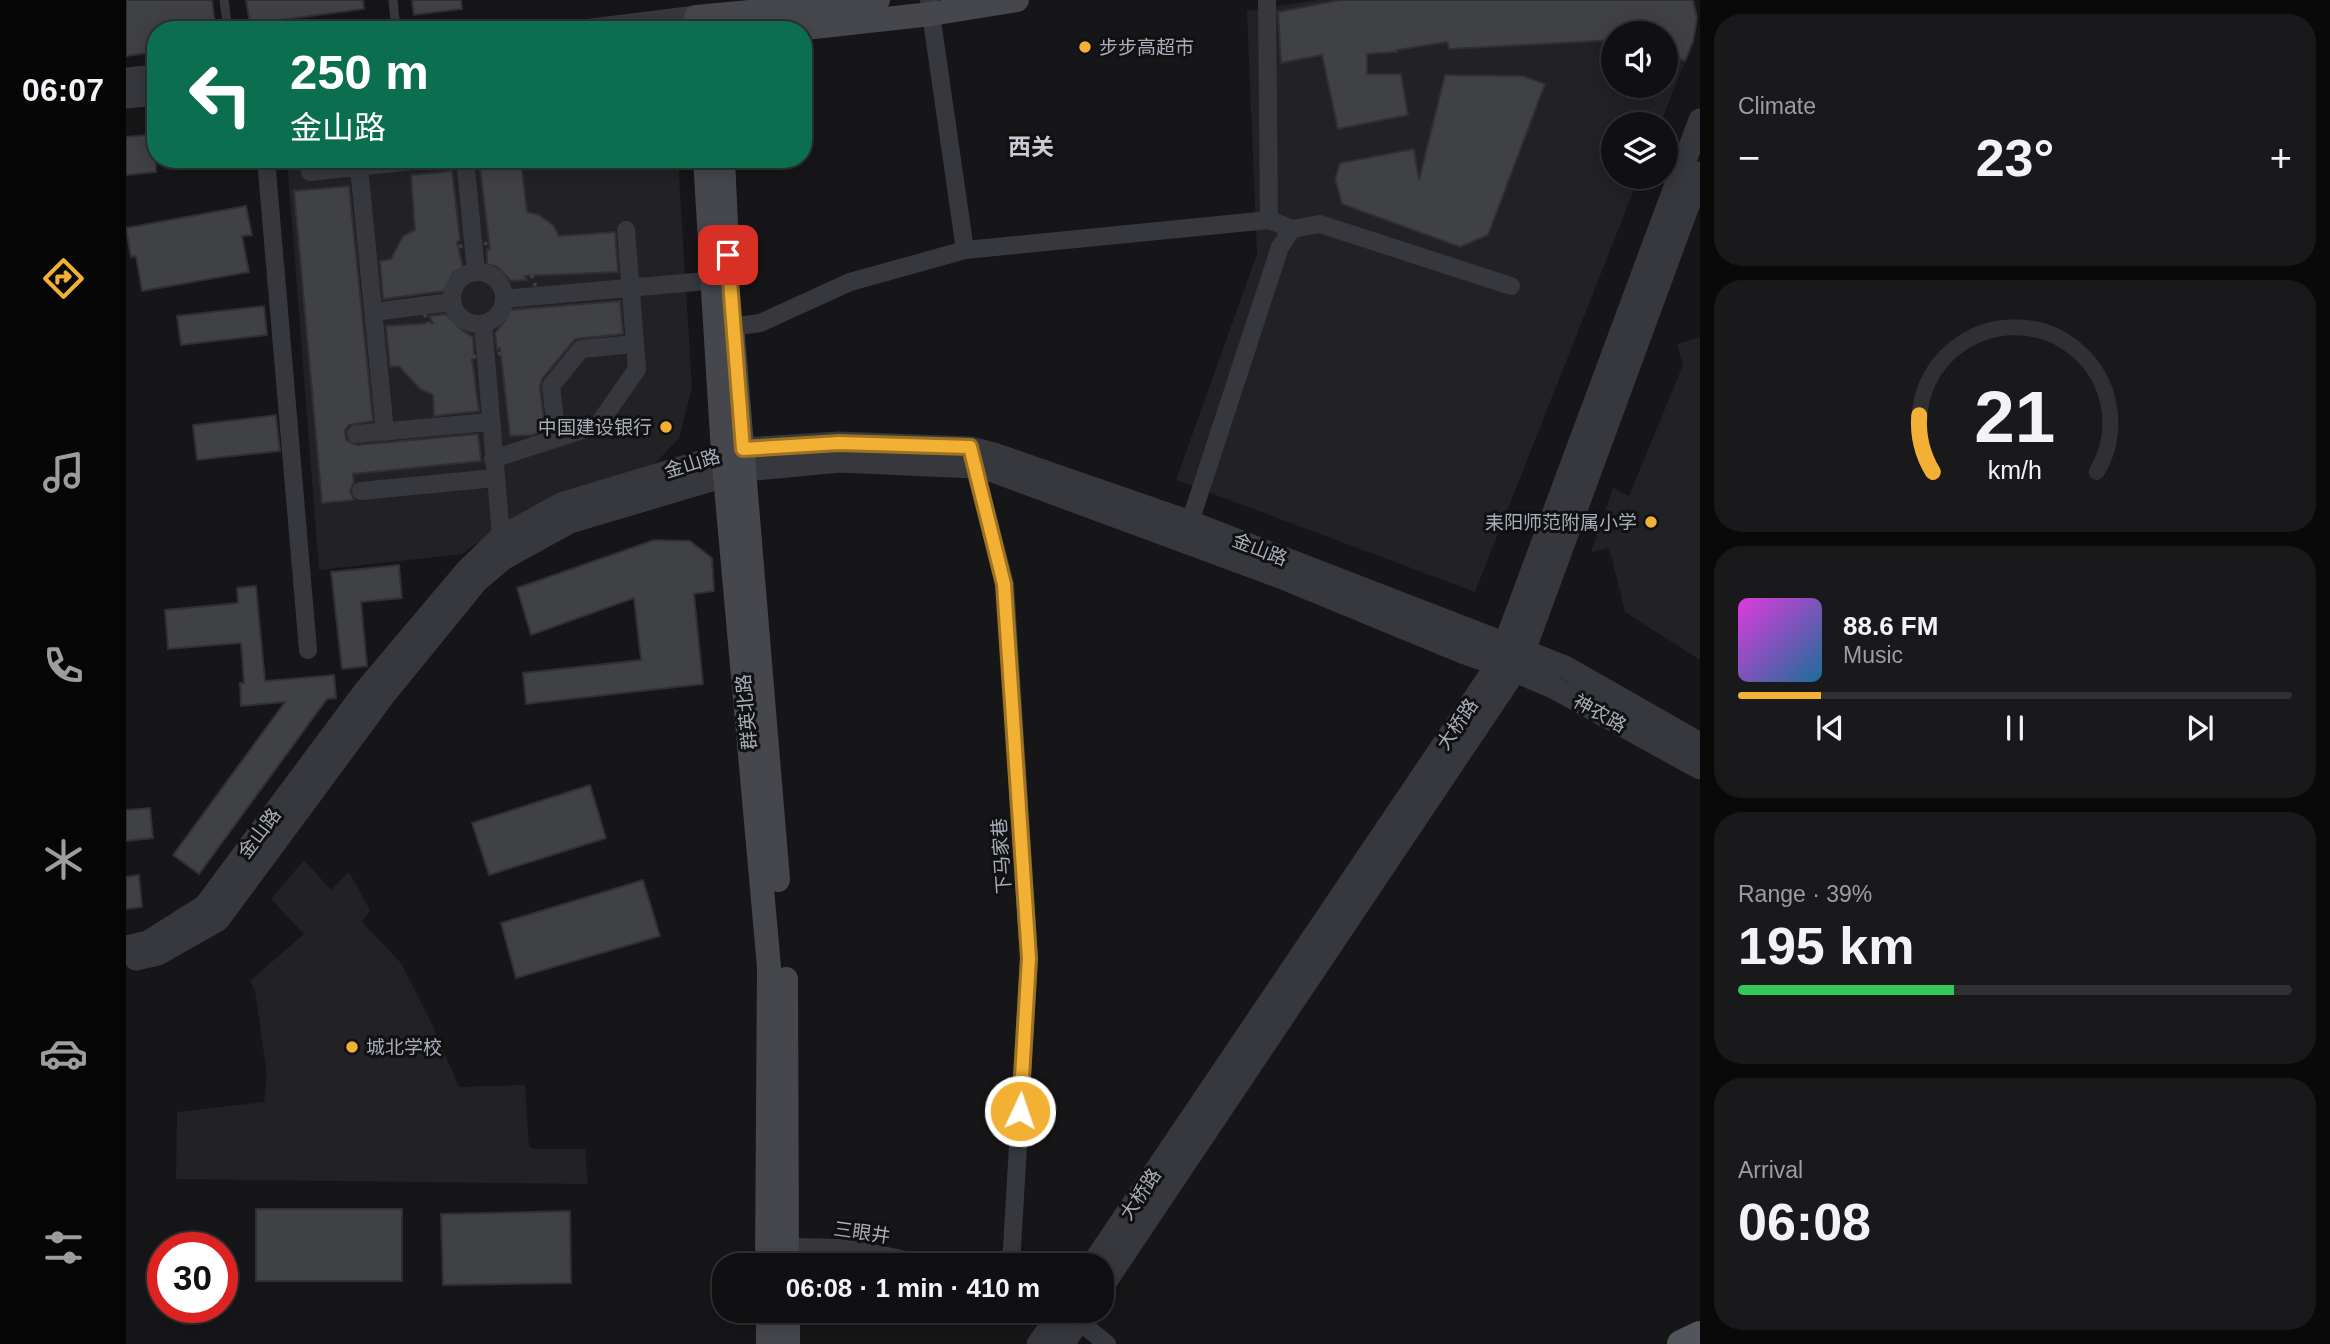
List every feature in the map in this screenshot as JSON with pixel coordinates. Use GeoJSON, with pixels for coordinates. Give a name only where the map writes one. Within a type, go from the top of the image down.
{"type":"FeatureCollection","features":[{"type":"Feature","properties":{"kind":"main road"},"geometry":{"type":"LineString","coordinates":[[705,15],[878,0]]}},
{"type":"Feature","properties":{"kind":"main road"},"geometry":{"type":"LineString","coordinates":[[812,26],[930,7],[1017,0]]}},
{"type":"Feature","properties":{"kind":"main road","name":"群英北路"},"geometry":{"type":"LineString","coordinates":[[706,168],[725,328],[769,967],[768,1253]]}},
{"type":"Feature","properties":{"kind":"main road","name":"群英北路"},"geometry":{"type":"LineString","coordinates":[[721,280],[723,168]]}},
{"type":"Feature","properties":{"kind":"main road","name":"群英北路"},"geometry":{"type":"LineString","coordinates":[[734,462],[786,972],[787,1253]]}},
{"type":"Feature","properties":{"kind":"main road"},"geometry":{"type":"LineString","coordinates":[[768,1323],[768,1344]]}},
{"type":"Feature","properties":{"kind":"main road"},"geometry":{"type":"LineString","coordinates":[[788,1323],[788,1344]]}},
{"type":"Feature","properties":{"kind":"main road"},"geometry":{"type":"LineString","coordinates":[[1681,1344],[1700,1335]]}},
{"type":"Feature","properties":{"kind":"street"},"geometry":{"type":"LineString","coordinates":[[1267,0],[1269,220]]}},
{"type":"Feature","properties":{"kind":"street"},"geometry":{"type":"LineString","coordinates":[[930,7],[965,250]]}},
{"type":"Feature","properties":{"kind":"street"},"geometry":{"type":"LineString","coordinates":[[660,21],[705,15]]}},
{"type":"Feature","properties":{"kind":"street"},"geometry":{"type":"LineString","coordinates":[[126,79],[147,77]]}},
{"type":"Feature","properties":{"kind":"street"},"geometry":{"type":"LineString","coordinates":[[126,97],[147,95]]}},
{"type":"Feature","properties":{"kind":"street","name":"大桥路"},"geometry":{"type":"LineString","coordinates":[[1100,1253],[1511,658],[1700,120]]}},
{"type":"Feature","properties":{"kind":"street"},"geometry":{"type":"LineString","coordinates":[[267,168],[308,650]]}},
{"type":"Feature","properties":{"kind":"street"},"geometry":{"type":"LineString","coordinates":[[310,172],[349,168]]}},
{"type":"Feature","properties":{"kind":"street"},"geometry":{"type":"LineString","coordinates":[[359,168],[385,432]]}},
{"type":"Feature","properties":{"kind":"street"},"geometry":{"type":"LineString","coordinates":[[466,168],[476,272]]}},
{"type":"Feature","properties":{"kind":"street","name":"大桥路"},"geometry":{"type":"LineString","coordinates":[[1114,1269],[1511,658],[1700,173]]}},
{"type":"Feature","properties":{"kind":"street"},"geometry":{"type":"LineString","coordinates":[[725,328],[760,323],[850,282],[965,250],[1269,220],[1292,229],[1320,224],[1511,286]]}},
{"type":"Feature","properties":{"kind":"street"},"geometry":{"type":"LineString","coordinates":[[1190,522],[1280,247],[1292,229]]}},
{"type":"Feature","properties":{"kind":"street"},"geometry":{"type":"LineString","coordinates":[[493,459],[598,425],[637,369],[625,230]]}},
{"type":"Feature","properties":{"kind":"street"},"geometry":{"type":"LineString","coordinates":[[476,272],[491,275],[497,281],[504,299],[499,314],[483,324],[469,323],[461,318],[452,302],[453,288],[458,281],[465,275],[476,272]]}},
{"type":"Feature","properties":{"kind":"street"},"geometry":{"type":"LineString","coordinates":[[504,299],[721,280]]}},
{"type":"Feature","properties":{"kind":"street"},"geometry":{"type":"LineString","coordinates":[[374,312],[452,302]]}},
{"type":"Feature","properties":{"kind":"street"},"geometry":{"type":"LineString","coordinates":[[483,324],[489,422],[502,548]]}},
{"type":"Feature","properties":{"kind":"street"},"geometry":{"type":"LineString","coordinates":[[557,438],[551,386],[581,349],[635,344]]}},
{"type":"Feature","properties":{"kind":"street"},"geometry":{"type":"LineString","coordinates":[[356,434],[489,422]]}},
{"type":"Feature","properties":{"kind":"street","name":"金山路"},"geometry":{"type":"LineString","coordinates":[[972,457],[993,471],[1288,580],[1511,658]]}},
{"type":"Feature","properties":{"kind":"street","name":"金山路"},"geometry":{"type":"LineString","coordinates":[[126,947],[148,942],[205,906],[363,692],[467,569],[502,548],[561,504],[734,462],[972,457],[1190,522],[1511,658]]}},
{"type":"Feature","properties":{"kind":"street","name":"下马家巷"},"geometry":{"type":"LineString","coordinates":[[972,457],[1004,584],[1029,958],[1013,1253]]}},
{"type":"Feature","properties":{"kind":"street"},"geometry":{"type":"LineString","coordinates":[[361,491],[495,478]]}},
{"type":"Feature","properties":{"kind":"street","name":"金山路"},"geometry":{"type":"LineString","coordinates":[[126,961],[158,954],[218,920],[385,694],[502,548]]}},
{"type":"Feature","properties":{"kind":"street","name":"神农路"},"geometry":{"type":"LineString","coordinates":[[1511,658],[1565,667],[1700,744]]}},
{"type":"Feature","properties":{"kind":"street","name":"神农路"},"geometry":{"type":"LineString","coordinates":[[1511,658],[1553,687],[1700,768]]}},
{"type":"Feature","properties":{"kind":"street","name":"三眼井"},"geometry":{"type":"LineString","coordinates":[[810,1253],[849,1248],[873,1253]]}},
{"type":"Feature","properties":{"kind":"street"},"geometry":{"type":"LineString","coordinates":[[1038,1344],[1062,1323]]}},
{"type":"Feature","properties":{"kind":"street"},"geometry":{"type":"LineString","coordinates":[[1063,1344],[1070,1323]]}},
{"type":"Feature","properties":{"kind":"street"},"geometry":{"type":"LineString","coordinates":[[1084,1323],[1107,1344]]}},
{"type":"Feature","properties":{"kind":"lane"},"geometry":{"type":"LineString","coordinates":[[224,0],[227,21]]}},
{"type":"Feature","properties":{"kind":"lane"},"geometry":{"type":"LineString","coordinates":[[393,0],[395,21]]}},
{"type":"Feature","properties":{"kind":"path"},"geometry":{"type":"LineString","coordinates":[[473,242],[500,246],[514,254],[530,272],[537,296],[536,312],[530,328],[520,341],[506,351],[485,357],[471,357],[453,351],[438,340],[428,325],[422,306],[428,274],[438,260],[451,250],[473,242]]}},
{"type":"Feature","properties":{"kind":"shaded area"},"geometry":{"type":"Polygon","coordinates":[[[1317,0],[1693,0],[1693,42],[1678,79],[1678,21],[1601,21],[1601,98],[1670,98],[1665,112],[1601,112],[1601,189],[1634,189],[1475,592],[1176,480],[1257,254],[1247,11],[1317,0]]]}},
{"type":"Feature","properties":{"kind":"shaded area"},"geometry":{"type":"Polygon","coordinates":[[[288,168],[679,168],[692,387],[679,438],[652,467],[527,509],[462,554],[319,570],[288,168]]]}},
{"type":"Feature","properties":{"kind":"shaded area","name":"耒阳师范附属小学"},"geometry":{"type":"Polygon","coordinates":[[[1700,337],[1700,660],[1625,612],[1609,548],[1591,552],[1613,488],[1629,496],[1683,365],[1677,344],[1700,337]]]}},
{"type":"Feature","properties":{"kind":"shaded area","name":"城北学校"},"geometry":{"type":"Polygon","coordinates":[[[304,860],[331,890],[349,872],[370,910],[362,922],[401,963],[430,1020],[459,1087],[525,1085],[529,1147],[585,1149],[588,1184],[176,1179],[177,1112],[264,1102],[267,1075],[255,991],[250,981],[304,934],[271,899],[304,860]]]}},
{"type":"Feature","properties":{"kind":"building"},"geometry":{"type":"Polygon","coordinates":[[[126,0],[212,0],[215,21],[147,21],[147,53],[126,56],[126,0]]]}},
{"type":"Feature","properties":{"kind":"building"},"geometry":{"type":"Polygon","coordinates":[[[246,0],[363,0],[364,9],[273,21],[250,21],[246,0]]]}},
{"type":"Feature","properties":{"kind":"building"},"geometry":{"type":"Polygon","coordinates":[[[412,0],[461,0],[462,9],[414,15],[412,0]]]}},
{"type":"Feature","properties":{"kind":"building"},"geometry":{"type":"Polygon","coordinates":[[[1340,0],[1693,0],[1697,18],[1693,42],[1685,61],[1678,58],[1678,21],[1601,21],[1601,41],[1449,49],[1447,42],[1397,52],[1367,54],[1367,74],[1401,74],[1408,115],[1338,129],[1322,55],[1281,63],[1278,12],[1340,0]]]}},
{"type":"Feature","properties":{"kind":"building"},"geometry":{"type":"Polygon","coordinates":[[[1445,75],[1523,76],[1545,84],[1488,235],[1460,247],[1342,204],[1335,179],[1340,163],[1414,149],[1419,180],[1445,75]]]}},
{"type":"Feature","properties":{"kind":"building"},"geometry":{"type":"Polygon","coordinates":[[[147,135],[147,168],[156,168],[156,172],[126,175],[126,137],[147,135]]]}},
{"type":"Feature","properties":{"kind":"building"},"geometry":{"type":"Polygon","coordinates":[[[480,168],[522,168],[527,212],[539,215],[553,225],[559,236],[615,232],[618,272],[525,276],[527,280],[511,281],[497,267],[487,264],[487,249],[490,250],[480,168]]]}},
{"type":"Feature","properties":{"kind":"building"},"geometry":{"type":"Polygon","coordinates":[[[452,171],[460,240],[457,242],[463,268],[453,273],[444,291],[383,299],[380,261],[391,259],[403,236],[415,230],[411,175],[452,171]]]}},
{"type":"Feature","properties":{"kind":"building"},"geometry":{"type":"Polygon","coordinates":[[[349,186],[373,421],[349,425],[345,430],[346,440],[357,445],[478,434],[481,461],[353,474],[354,482],[350,491],[354,500],[322,503],[294,191],[349,186]]]}},
{"type":"Feature","properties":{"kind":"building"},"geometry":{"type":"Polygon","coordinates":[[[246,206],[252,235],[242,236],[249,272],[142,291],[136,256],[131,257],[126,228],[246,206]]]}},
{"type":"Feature","properties":{"kind":"building"},"geometry":{"type":"Polygon","coordinates":[[[620,301],[623,334],[575,339],[542,379],[540,387],[545,430],[532,435],[510,436],[500,348],[497,350],[495,333],[506,319],[509,310],[620,301]]]}},
{"type":"Feature","properties":{"kind":"building"},"geometry":{"type":"Polygon","coordinates":[[[264,306],[267,335],[181,345],[177,316],[264,306]]]}},
{"type":"Feature","properties":{"kind":"building"},"geometry":{"type":"Polygon","coordinates":[[[446,314],[473,337],[472,359],[479,411],[434,416],[433,395],[420,389],[399,366],[390,367],[386,326],[433,323],[429,316],[446,314]]]}},
{"type":"Feature","properties":{"kind":"building"},"geometry":{"type":"Polygon","coordinates":[[[276,415],[280,451],[197,460],[193,425],[276,415]]]}},
{"type":"Feature","properties":{"kind":"building"},"geometry":{"type":"Polygon","coordinates":[[[654,540],[690,541],[712,558],[714,591],[694,594],[703,684],[526,704],[523,673],[641,660],[634,598],[531,635],[517,588],[654,540]]]}},
{"type":"Feature","properties":{"kind":"building"},"geometry":{"type":"Polygon","coordinates":[[[399,565],[402,598],[361,602],[367,666],[342,669],[331,572],[399,565]]]}},
{"type":"Feature","properties":{"kind":"building"},"geometry":{"type":"Polygon","coordinates":[[[256,586],[265,681],[334,675],[336,698],[327,699],[199,874],[173,855],[285,702],[241,706],[240,683],[244,683],[241,643],[168,649],[165,610],[238,603],[237,588],[256,586]]]}},
{"type":"Feature","properties":{"kind":"building"},"geometry":{"type":"Polygon","coordinates":[[[590,785],[606,838],[489,875],[472,823],[590,785]]]}},
{"type":"Feature","properties":{"kind":"building"},"geometry":{"type":"Polygon","coordinates":[[[150,808],[153,838],[126,841],[126,810],[150,808]]]}},
{"type":"Feature","properties":{"kind":"building"},"geometry":{"type":"Polygon","coordinates":[[[139,875],[142,907],[126,909],[126,877],[139,875]]]}},
{"type":"Feature","properties":{"kind":"building"},"geometry":{"type":"Polygon","coordinates":[[[643,880],[660,936],[516,978],[501,923],[643,880]]]}},
{"type":"Feature","properties":{"kind":"building"},"geometry":{"type":"Polygon","coordinates":[[[256,1209],[402,1209],[402,1281],[256,1281],[256,1209]]]}},
{"type":"Feature","properties":{"kind":"building"},"geometry":{"type":"Polygon","coordinates":[[[570,1211],[571,1283],[443,1285],[441,1214],[570,1211]]]}},
{"type":"Feature","properties":{"kind":"place","name":"步步高超市"},"geometry":{"type":"Point","coordinates":[1085,47]}},
{"type":"Feature","properties":{"kind":"place","name":"中国建设银行"},"geometry":{"type":"Point","coordinates":[666,427]}},
{"type":"Feature","properties":{"kind":"place","name":"耒阳师范附属小学"},"geometry":{"type":"Point","coordinates":[1651,522]}},
{"type":"Feature","properties":{"kind":"place","name":"城北学校"},"geometry":{"type":"Point","coordinates":[352,1047]}},
{"type":"Feature","properties":{"kind":"district","name":"西关"},"geometry":{"type":"Point","coordinates":[1031,147]}},
{"type":"Feature","properties":{"kind":"route"},"geometry":{"type":"LineString","coordinates":[[728,255],[743,449],[839,443],[970,447],[1004,584],[1029,958],[1020,1111]]}}]}
